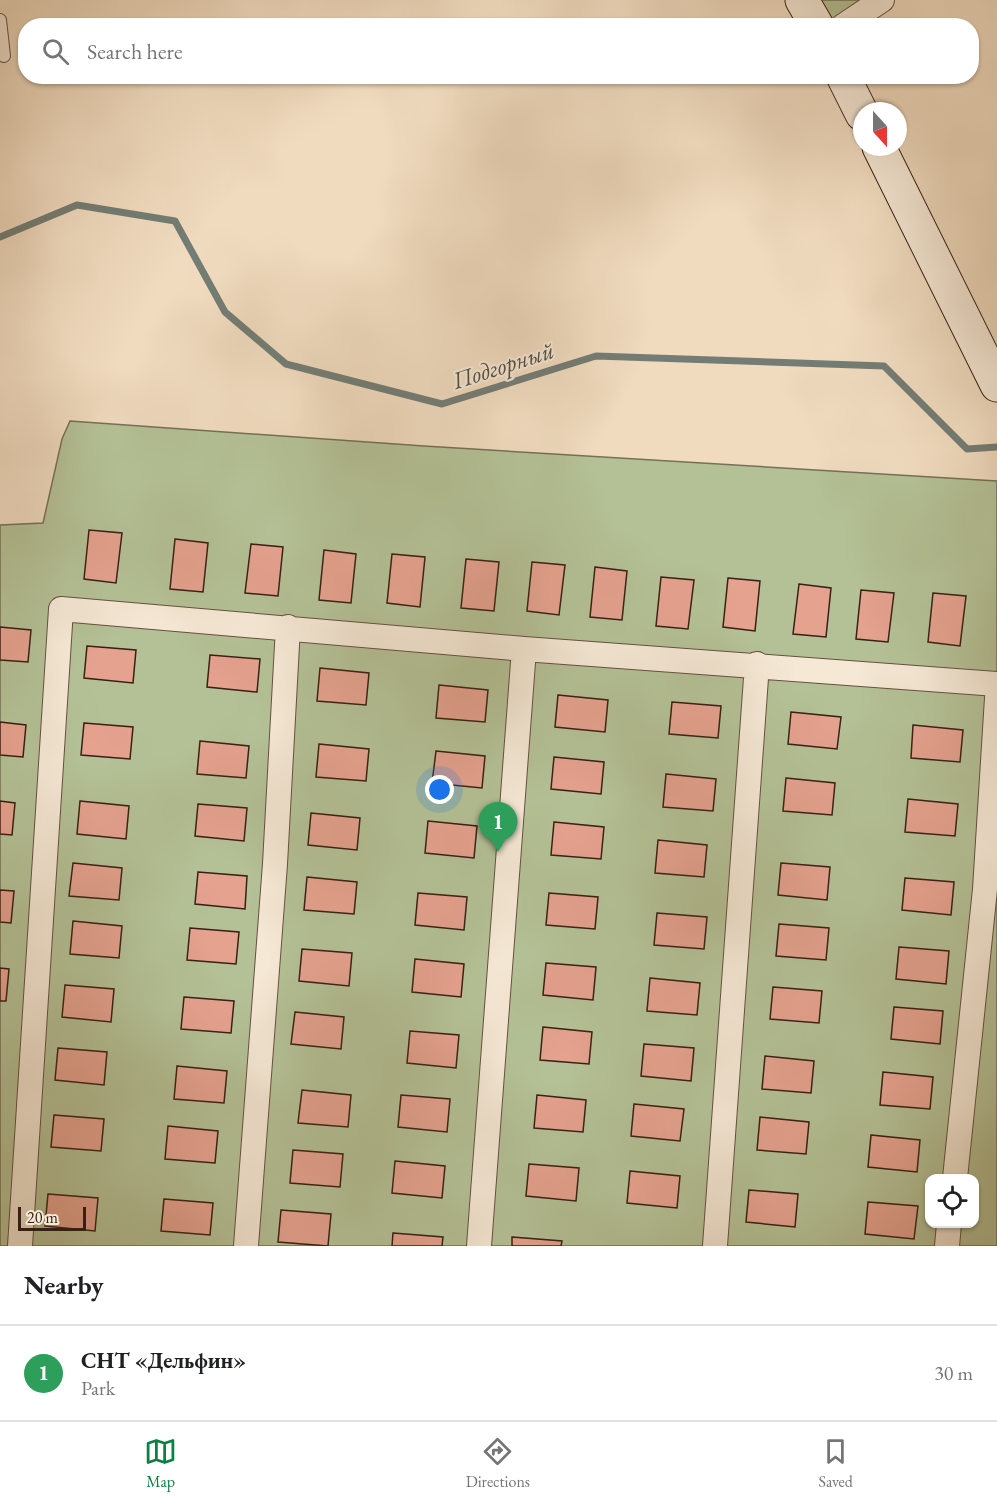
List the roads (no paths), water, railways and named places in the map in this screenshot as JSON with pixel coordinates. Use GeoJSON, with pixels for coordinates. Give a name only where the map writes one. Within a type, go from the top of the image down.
{"type":"FeatureCollection","features":[{"type":"Feature","properties":{"kind":"street"},"geometry":{"type":"LineString","coordinates":[[802,0],[812,18]]}},
{"type":"Feature","properties":{"kind":"street"},"geometry":{"type":"LineString","coordinates":[[855,18],[882,0]]}},
{"type":"Feature","properties":{"kind":"street"},"geometry":{"type":"LineString","coordinates":[[847,84],[856,102]]}},
{"type":"Feature","properties":{"kind":"street"},"geometry":{"type":"LineString","coordinates":[[883,156],[997,385]]}},
{"type":"Feature","properties":{"kind":"street"},"geometry":{"type":"LineString","coordinates":[[20,1246],[61,609],[524,649],[757,664],[997,684]]}},
{"type":"Feature","properties":{"kind":"street"},"geometry":{"type":"LineString","coordinates":[[246,1246],[275,864],[288,627]]}},
{"type":"Feature","properties":{"kind":"street"},"geometry":{"type":"LineString","coordinates":[[479,1246],[524,649]]}},
{"type":"Feature","properties":{"kind":"street"},"geometry":{"type":"LineString","coordinates":[[715,1246],[757,664]]}},
{"type":"Feature","properties":{"kind":"street"},"geometry":{"type":"LineString","coordinates":[[956,1174],[985,889],[997,698]]}},
{"type":"Feature","properties":{"kind":"street"},"geometry":{"type":"LineString","coordinates":[[947,1246],[949,1228]]}},
{"type":"Feature","properties":{"kind":"lane"},"geometry":{"type":"LineString","coordinates":[[0,20],[4,56]]}},
{"type":"Feature","properties":{"kind":"waterway","name":"Подгорный"},"geometry":{"type":"LineString","coordinates":[[0,237],[77,205],[175,221],[225,312],[286,364],[442,404],[596,356],[884,366],[967,449],[997,447]]}},
{"type":"Feature","properties":{"kind":"place","name":"СНТ «Дельфин»"},"geometry":{"type":"Point","coordinates":[498,852]}}]}
